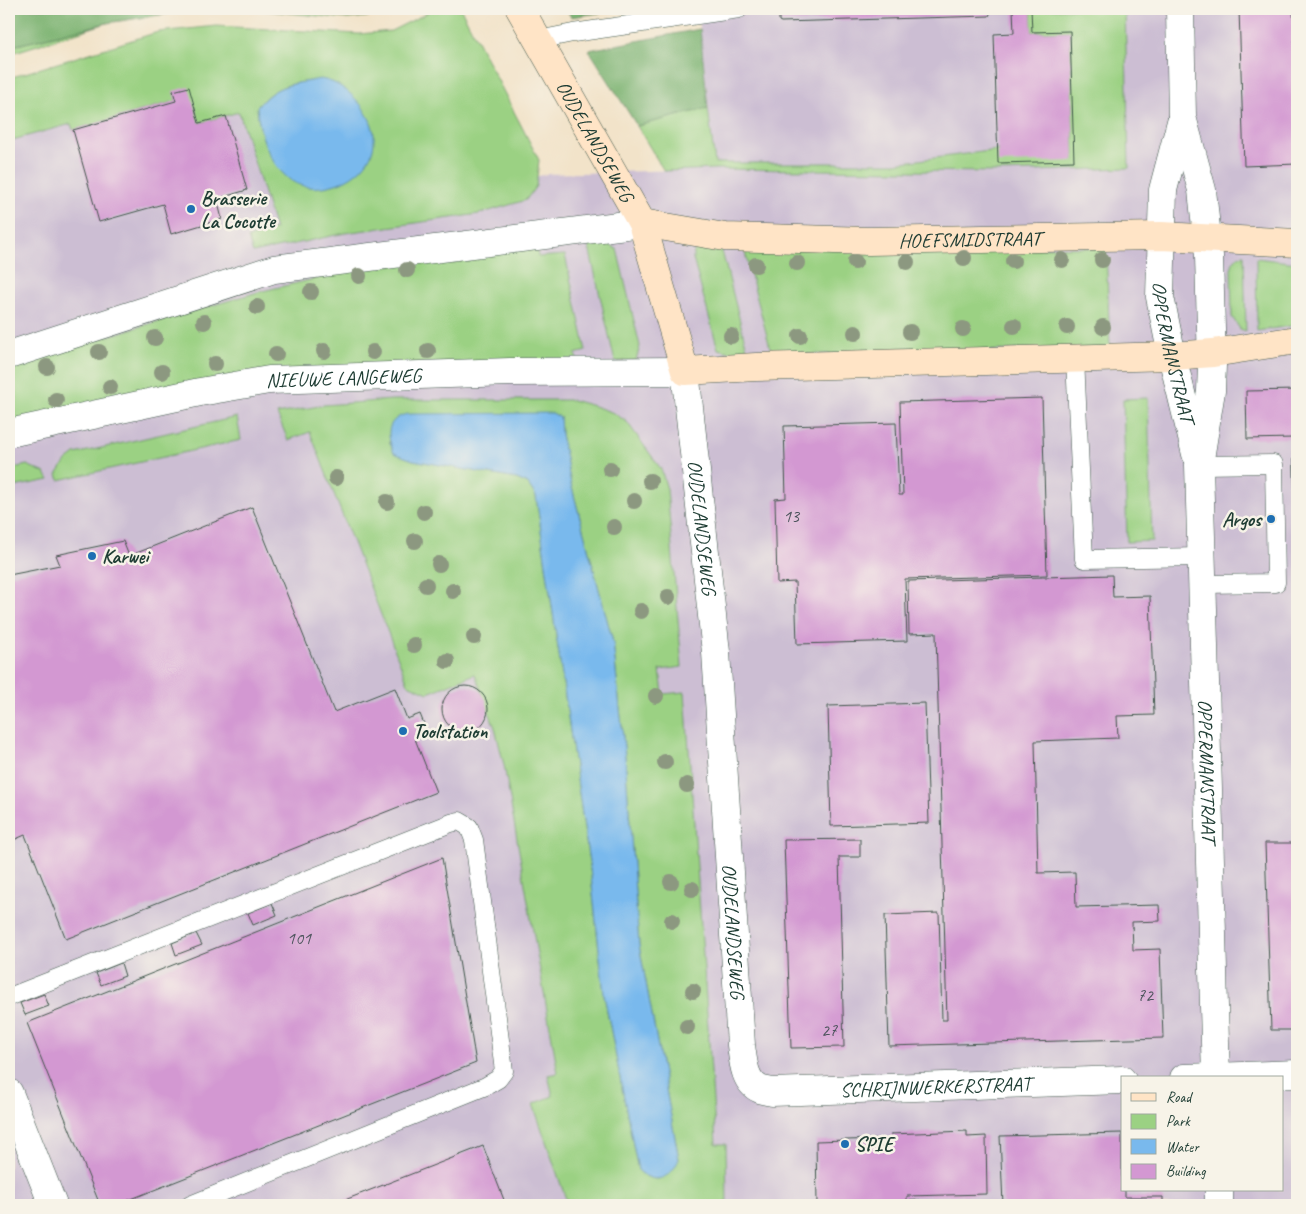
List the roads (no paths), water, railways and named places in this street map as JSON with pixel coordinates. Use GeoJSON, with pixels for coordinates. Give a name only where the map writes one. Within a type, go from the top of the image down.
{"type":"FeatureCollection","features":[{"type":"Feature","properties":{"kind":"street","name":"OUDELANDSEWEG"},"geometry":{"type":"LineString","coordinates":[[520,9],[642,223],[685,371],[716,652],[741,1045],[744,1066],[751,1082]]}},
{"type":"Feature","properties":{"kind":"street"},"geometry":{"type":"LineString","coordinates":[[1180,9],[1182,117]]}},
{"type":"Feature","properties":{"kind":"street","name":"OPPERMANSTRAAT"},"geometry":{"type":"LineString","coordinates":[[1182,117],[1163,190],[1160,297],[1172,356],[1199,465]]}},
{"type":"Feature","properties":{"kind":"street","name":"OPPERMANSTRAAT"},"geometry":{"type":"LineString","coordinates":[[1182,117],[1202,190],[1208,238],[1213,353],[1211,391],[1199,465],[1216,1076]]}},
{"type":"Feature","properties":{"kind":"street"},"geometry":{"type":"LineString","coordinates":[[9,355],[274,269],[642,223]]}},
{"type":"Feature","properties":{"kind":"street","name":"HOEFSMIDSTRAAT"},"geometry":{"type":"LineString","coordinates":[[642,223],[735,238],[869,241],[1161,236],[1297,243]]}},
{"type":"Feature","properties":{"kind":"street"},"geometry":{"type":"LineString","coordinates":[[685,371],[766,367],[1172,356],[1213,353],[1297,340]]}},
{"type":"Feature","properties":{"kind":"street","name":"NIEUWE LANGEWEG"},"geometry":{"type":"LineString","coordinates":[[9,433],[200,392],[269,380],[510,372],[685,371]]}},
{"type":"Feature","properties":{"kind":"street"},"geometry":{"type":"LineString","coordinates":[[1243,1076],[1297,1074]]}},
{"type":"Feature","properties":{"kind":"street","name":"SCHRIJNWERKERSTRAAT"},"geometry":{"type":"LineString","coordinates":[[751,1082],[760,1089],[772,1092],[1121,1080]]}},
{"type":"Feature","properties":{"kind":"street"},"geometry":{"type":"LineString","coordinates":[[9,1093],[53,1205]]}},
{"type":"Feature","properties":{"kind":"street"},"geometry":{"type":"LineString","coordinates":[[1219,1192],[1219,1205]]}},
{"type":"Feature","properties":{"kind":"lane"},"geometry":{"type":"LineString","coordinates":[[538,40],[573,33],[739,9]]}},
{"type":"Feature","properties":{"kind":"lane"},"geometry":{"type":"LineString","coordinates":[[1075,358],[1084,559],[1202,557]]}},
{"type":"Feature","properties":{"kind":"lane"},"geometry":{"type":"LineString","coordinates":[[1199,465],[1274,464],[1276,583],[1203,584]]}},
{"type":"Feature","properties":{"kind":"lane"},"geometry":{"type":"LineString","coordinates":[[9,997],[451,823],[459,821],[469,827],[474,840],[504,1071],[498,1079],[486,1086],[190,1205]]}},
{"type":"Feature","properties":{"kind":"water"},"geometry":{"type":"Polygon","coordinates":[[[320,79],[332,82],[343,88],[361,105],[372,126],[374,140],[371,153],[365,165],[354,174],[342,182],[314,187],[301,185],[289,179],[275,164],[262,137],[257,107],[271,93],[278,89],[320,79]]]}},
{"type":"Feature","properties":{"kind":"water"},"geometry":{"type":"Polygon","coordinates":[[[552,413],[560,417],[561,434],[571,484],[613,642],[625,756],[639,945],[679,1159],[676,1166],[667,1175],[656,1179],[644,1175],[638,1170],[604,995],[591,876],[536,496],[528,484],[517,479],[413,460],[394,453],[389,438],[391,424],[394,420],[407,414],[552,413]]]}},
{"type":"Feature","properties":{"kind":"place","name":"Brasserie La Cocotte"},"geometry":{"type":"Point","coordinates":[191,209]}},
{"type":"Feature","properties":{"kind":"place","name":"Argos"},"geometry":{"type":"Point","coordinates":[1271,519]}},
{"type":"Feature","properties":{"kind":"place","name":"Karwei"},"geometry":{"type":"Point","coordinates":[92,556]}},
{"type":"Feature","properties":{"kind":"place","name":"Toolstation"},"geometry":{"type":"Point","coordinates":[403,731]}},
{"type":"Feature","properties":{"kind":"place","name":"SPIE"},"geometry":{"type":"Point","coordinates":[845,1144]}}]}
